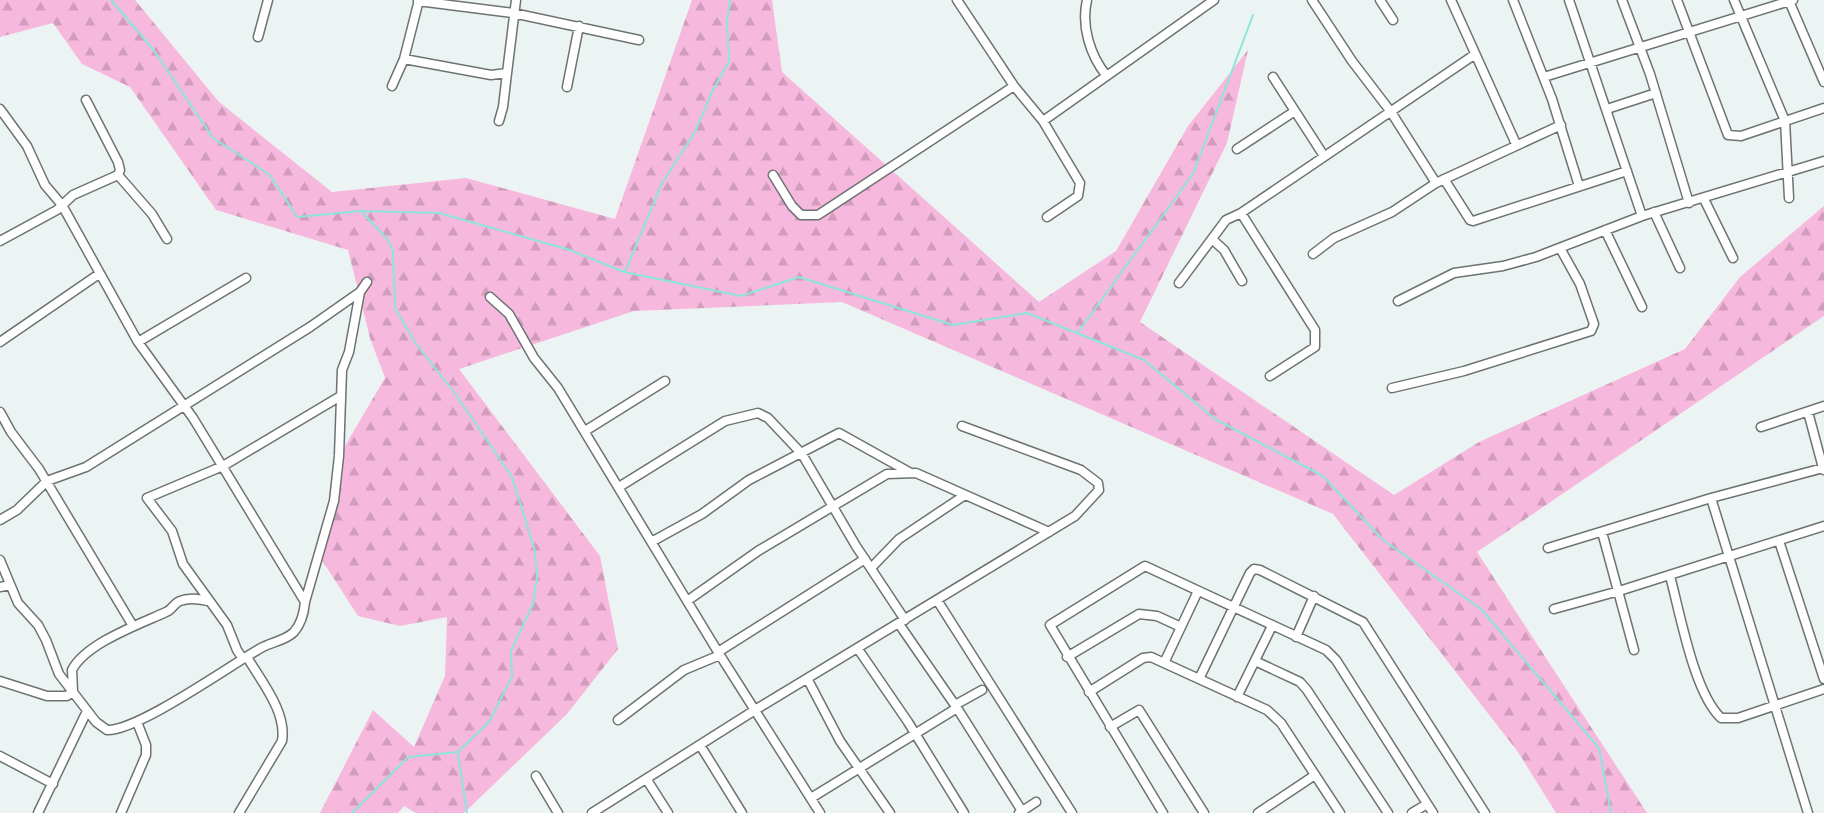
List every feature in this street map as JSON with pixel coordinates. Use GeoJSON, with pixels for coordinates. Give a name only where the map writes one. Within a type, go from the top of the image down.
{"type":"FeatureCollection","features":[{"type":"Feature","properties":{"kind":"street"},"geometry":{"type":"LineString","coordinates":[[258,37],[268,0]]}},
{"type":"Feature","properties":{"kind":"street"},"geometry":{"type":"LineString","coordinates":[[499,121],[503,107],[516,0]]}},
{"type":"Feature","properties":{"kind":"street"},"geometry":{"type":"LineString","coordinates":[[957,0],[1014,86],[1042,121],[1080,183],[1081,190],[1078,196],[1047,217]]}},
{"type":"Feature","properties":{"kind":"street"},"geometry":{"type":"LineString","coordinates":[[1087,0],[1085,9],[1088,39],[1095,62],[1106,75]]}},
{"type":"Feature","properties":{"kind":"street"},"geometry":{"type":"LineString","coordinates":[[1042,121],[1214,0]]}},
{"type":"Feature","properties":{"kind":"street"},"geometry":{"type":"LineString","coordinates":[[1312,0],[1352,61],[1470,220],[1473,221],[1627,171]]}},
{"type":"Feature","properties":{"kind":"street"},"geometry":{"type":"LineString","coordinates":[[1380,0],[1393,20]]}},
{"type":"Feature","properties":{"kind":"street"},"geometry":{"type":"LineString","coordinates":[[1450,0],[1516,144]]}},
{"type":"Feature","properties":{"kind":"street"},"geometry":{"type":"LineString","coordinates":[[1513,0],[1544,77],[1579,186]]}},
{"type":"Feature","properties":{"kind":"street"},"geometry":{"type":"LineString","coordinates":[[1569,0],[1642,216]]}},
{"type":"Feature","properties":{"kind":"street"},"geometry":{"type":"LineString","coordinates":[[1622,0],[1656,93],[1689,202]]}},
{"type":"Feature","properties":{"kind":"street"},"geometry":{"type":"LineString","coordinates":[[1677,0],[1728,135],[1741,136],[1824,108]]}},
{"type":"Feature","properties":{"kind":"street"},"geometry":{"type":"LineString","coordinates":[[1734,0],[1785,121],[1789,198]]}},
{"type":"Feature","properties":{"kind":"street"},"geometry":{"type":"LineString","coordinates":[[393,86],[404,59],[418,1],[513,13],[639,40]]}},
{"type":"Feature","properties":{"kind":"street"},"geometry":{"type":"LineString","coordinates":[[1544,77],[1742,17],[1787,1],[1824,82]]}},
{"type":"Feature","properties":{"kind":"street"},"geometry":{"type":"LineString","coordinates":[[567,87],[579,26]]}},
{"type":"Feature","properties":{"kind":"street"},"geometry":{"type":"LineString","coordinates":[[1179,283],[1226,220],[1240,213],[1474,55]]}},
{"type":"Feature","properties":{"kind":"street"},"geometry":{"type":"LineString","coordinates":[[404,59],[491,75],[507,73]]}},
{"type":"Feature","properties":{"kind":"street"},"geometry":{"type":"LineString","coordinates":[[1273,77],[1324,156]]}},
{"type":"Feature","properties":{"kind":"street"},"geometry":{"type":"LineString","coordinates":[[774,175],[792,206],[801,215],[818,215],[1014,86]]}},
{"type":"Feature","properties":{"kind":"street"},"geometry":{"type":"LineString","coordinates":[[1607,109],[1656,93]]}},
{"type":"Feature","properties":{"kind":"street"},"geometry":{"type":"LineString","coordinates":[[0,241],[62,205],[78,192],[118,175],[120,170],[118,162],[86,100]]}},
{"type":"Feature","properties":{"kind":"street"},"geometry":{"type":"LineString","coordinates":[[0,109],[27,146],[51,196],[62,205],[138,342],[185,405],[305,603]]}},
{"type":"Feature","properties":{"kind":"street"},"geometry":{"type":"LineString","coordinates":[[1237,148],[1295,111]]}},
{"type":"Feature","properties":{"kind":"street"},"geometry":{"type":"LineString","coordinates":[[1313,254],[1334,238],[1392,212],[1440,181],[1561,125]]}},
{"type":"Feature","properties":{"kind":"street"},"geometry":{"type":"LineString","coordinates":[[1398,301],[1454,273],[1503,266],[1560,248],[1654,212],[1704,199],[1824,161]]}},
{"type":"Feature","properties":{"kind":"street"},"geometry":{"type":"LineString","coordinates":[[118,175],[152,214],[168,239]]}},
{"type":"Feature","properties":{"kind":"street"},"geometry":{"type":"LineString","coordinates":[[1704,199],[1733,258]]}},
{"type":"Feature","properties":{"kind":"street"},"geometry":{"type":"LineString","coordinates":[[1654,212],[1680,268]]}},
{"type":"Feature","properties":{"kind":"street"},"geometry":{"type":"LineString","coordinates":[[1240,213],[1315,330],[1315,347],[1270,376]]}},
{"type":"Feature","properties":{"kind":"street"},"geometry":{"type":"LineString","coordinates":[[1605,230],[1642,307]]}},
{"type":"Feature","properties":{"kind":"street"},"geometry":{"type":"LineString","coordinates":[[1212,240],[1224,250],[1242,281]]}},
{"type":"Feature","properties":{"kind":"street"},"geometry":{"type":"LineString","coordinates":[[1392,388],[1464,371],[1591,330],[1594,324],[1580,284],[1560,248]]}},
{"type":"Feature","properties":{"kind":"street"},"geometry":{"type":"LineString","coordinates":[[0,342],[99,274]]}},
{"type":"Feature","properties":{"kind":"street"},"geometry":{"type":"LineString","coordinates":[[138,342],[246,278]]}},
{"type":"Feature","properties":{"kind":"street"},"geometry":{"type":"LineString","coordinates":[[0,520],[17,510],[47,481],[77,472],[185,405],[310,327],[360,292],[367,282]]}},
{"type":"Feature","properties":{"kind":"street"},"geometry":{"type":"LineString","coordinates":[[0,560],[18,603],[38,625],[54,656],[59,675],[100,727],[107,730],[136,722],[245,658],[293,633],[300,622],[334,501],[339,456],[339,397],[342,370],[349,352],[360,292]]}},
{"type":"Feature","properties":{"kind":"street"},"geometry":{"type":"LineString","coordinates":[[490,297],[509,314],[534,358],[558,388],[653,541],[719,654],[820,813]]}},
{"type":"Feature","properties":{"kind":"street"},"geometry":{"type":"LineString","coordinates":[[585,431],[664,381]]}},
{"type":"Feature","properties":{"kind":"street"},"geometry":{"type":"LineString","coordinates":[[239,813],[282,741],[284,731],[282,719],[245,658],[237,650],[227,625],[183,564],[172,531],[147,498],[223,466],[339,397]]}},
{"type":"Feature","properties":{"kind":"street"},"geometry":{"type":"LineString","coordinates":[[1761,427],[1824,406]]}},
{"type":"Feature","properties":{"kind":"street"},"geometry":{"type":"LineString","coordinates":[[0,412],[47,481],[133,626]]}},
{"type":"Feature","properties":{"kind":"street"},"geometry":{"type":"LineString","coordinates":[[1548,548],[1711,498],[1824,469],[1808,412]]}},
{"type":"Feature","properties":{"kind":"street"},"geometry":{"type":"LineString","coordinates":[[620,487],[725,421],[758,413],[768,418],[802,453],[832,507],[1020,812],[1036,802]]}},
{"type":"Feature","properties":{"kind":"street"},"geometry":{"type":"LineString","coordinates":[[592,813],[755,710],[1049,532],[1086,506],[1096,495],[1098,483],[1081,470],[962,426]]}},
{"type":"Feature","properties":{"kind":"street"},"geometry":{"type":"LineString","coordinates":[[653,541],[702,514],[749,480],[839,433],[909,472],[1049,532]]}},
{"type":"Feature","properties":{"kind":"street"},"geometry":{"type":"LineString","coordinates":[[687,601],[758,551],[878,478],[909,472]]}},
{"type":"Feature","properties":{"kind":"street"},"geometry":{"type":"LineString","coordinates":[[871,568],[899,539],[964,495]]}},
{"type":"Feature","properties":{"kind":"street"},"geometry":{"type":"LineString","coordinates":[[1711,498],[1808,813]]}},
{"type":"Feature","properties":{"kind":"street"},"geometry":{"type":"LineString","coordinates":[[1554,609],[1670,576],[1824,526]]}},
{"type":"Feature","properties":{"kind":"street"},"geometry":{"type":"LineString","coordinates":[[1602,532],[1634,650]]}},
{"type":"Feature","properties":{"kind":"street"},"geometry":{"type":"LineString","coordinates":[[1779,541],[1824,679]]}},
{"type":"Feature","properties":{"kind":"street"},"geometry":{"type":"LineString","coordinates":[[618,720],[635,704],[684,670],[719,654],[865,559]]}},
{"type":"Feature","properties":{"kind":"street"},"geometry":{"type":"LineString","coordinates":[[1163,813],[1050,630],[1053,621],[1145,566],[1326,650],[1336,660],[1433,813]]}},
{"type":"Feature","properties":{"kind":"street"},"geometry":{"type":"LineString","coordinates":[[1199,679],[1254,569],[1314,596],[1363,622],[1485,813]]}},
{"type":"Feature","properties":{"kind":"street"},"geometry":{"type":"LineString","coordinates":[[1670,576],[1699,680],[1713,711],[1721,718],[1729,719],[1824,689]]}},
{"type":"Feature","properties":{"kind":"street"},"geometry":{"type":"LineString","coordinates":[[0,587],[10,585]]}},
{"type":"Feature","properties":{"kind":"street"},"geometry":{"type":"LineString","coordinates":[[1164,663],[1198,591]]}},
{"type":"Feature","properties":{"kind":"street"},"geometry":{"type":"LineString","coordinates":[[1296,637],[1314,596]]}},
{"type":"Feature","properties":{"kind":"street"},"geometry":{"type":"LineString","coordinates":[[73,691],[72,670],[75,664],[133,626],[168,612],[182,600],[208,601]]}},
{"type":"Feature","properties":{"kind":"street"},"geometry":{"type":"LineString","coordinates":[[937,600],[1072,813]]}},
{"type":"Feature","properties":{"kind":"street"},"geometry":{"type":"LineString","coordinates":[[1067,657],[1139,614],[1157,616],[1181,627]]}},
{"type":"Feature","properties":{"kind":"street"},"geometry":{"type":"LineString","coordinates":[[1237,696],[1272,626]]}},
{"type":"Feature","properties":{"kind":"street"},"geometry":{"type":"LineString","coordinates":[[858,649],[916,734],[964,813]]}},
{"type":"Feature","properties":{"kind":"street"},"geometry":{"type":"LineString","coordinates":[[1089,692],[1143,658],[1151,657],[1237,696],[1275,716],[1340,813]]}},
{"type":"Feature","properties":{"kind":"street"},"geometry":{"type":"LineString","coordinates":[[1254,661],[1300,682],[1308,690],[1388,813]]}},
{"type":"Feature","properties":{"kind":"street"},"geometry":{"type":"LineString","coordinates":[[808,680],[858,769],[890,813]]}},
{"type":"Feature","properties":{"kind":"street"},"geometry":{"type":"LineString","coordinates":[[0,681],[47,696],[67,696],[73,691]]}},
{"type":"Feature","properties":{"kind":"street"},"geometry":{"type":"LineString","coordinates":[[811,798],[916,734],[982,690]]}},
{"type":"Feature","properties":{"kind":"street"},"geometry":{"type":"LineString","coordinates":[[1110,727],[1139,710],[1204,813]]}},
{"type":"Feature","properties":{"kind":"street"},"geometry":{"type":"LineString","coordinates":[[38,813],[87,711]]}},
{"type":"Feature","properties":{"kind":"street"},"geometry":{"type":"LineString","coordinates":[[124,812],[146,755],[146,745],[136,722]]}},
{"type":"Feature","properties":{"kind":"street"},"geometry":{"type":"LineString","coordinates":[[700,746],[742,813]]}},
{"type":"Feature","properties":{"kind":"street"},"geometry":{"type":"LineString","coordinates":[[0,756],[53,784]]}},
{"type":"Feature","properties":{"kind":"street"},"geometry":{"type":"LineString","coordinates":[[1258,813],[1271,810],[1315,775]]}},
{"type":"Feature","properties":{"kind":"street"},"geometry":{"type":"LineString","coordinates":[[536,776],[558,813]]}},
{"type":"Feature","properties":{"kind":"street"},"geometry":{"type":"LineString","coordinates":[[646,780],[668,813]]}},
{"type":"Feature","properties":{"kind":"street"},"geometry":{"type":"LineString","coordinates":[[1412,813],[1427,804]]}},
{"type":"Feature","properties":{"kind":"green space"},"geometry":{"type":"Polygon","coordinates":[[[0,0],[135,0],[219,102],[332,192],[466,178],[615,219],[692,0],[772,0],[782,72],[1039,302],[1116,251],[1188,126],[1248,50],[1227,143],[1140,322],[1394,495],[1479,442],[1685,349],[1740,277],[1824,206],[1824,316],[1477,552],[1647,813],[1556,813],[1518,752],[1333,514],[842,302],[634,311],[459,369],[600,556],[618,649],[567,714],[464,813],[416,813],[404,806],[398,813],[320,813],[373,710],[414,747],[445,676],[447,617],[400,626],[358,616],[320,557],[342,451],[385,378],[370,338],[348,250],[216,210],[130,87],[82,64],[53,23],[0,37],[0,0]]]}},
{"type":"Feature","properties":{"kind":"waterway"},"geometry":{"type":"LineString","coordinates":[[111,0],[153,49],[213,138],[270,175],[297,217],[361,211],[439,213],[570,250],[624,272],[741,296],[799,277],[953,325],[1027,313],[1144,360],[1215,419],[1323,476],[1383,540],[1481,609],[1599,748],[1611,813]]}},
{"type":"Feature","properties":{"kind":"waterway"},"geometry":{"type":"LineString","coordinates":[[625,272],[662,183],[695,132],[711,94],[729,61],[727,23],[730,0]]}},
{"type":"Feature","properties":{"kind":"waterway"},"geometry":{"type":"LineString","coordinates":[[1078,332],[1193,174],[1253,15]]}},
{"type":"Feature","properties":{"kind":"waterway"},"geometry":{"type":"LineString","coordinates":[[352,813],[408,757],[458,752],[489,722],[512,677],[511,651],[533,604],[537,578],[535,551],[512,477],[454,392],[416,344],[395,308],[393,252],[388,240],[361,211]]}},
{"type":"Feature","properties":{"kind":"waterway"},"geometry":{"type":"LineString","coordinates":[[458,754],[467,813]]}}]}
